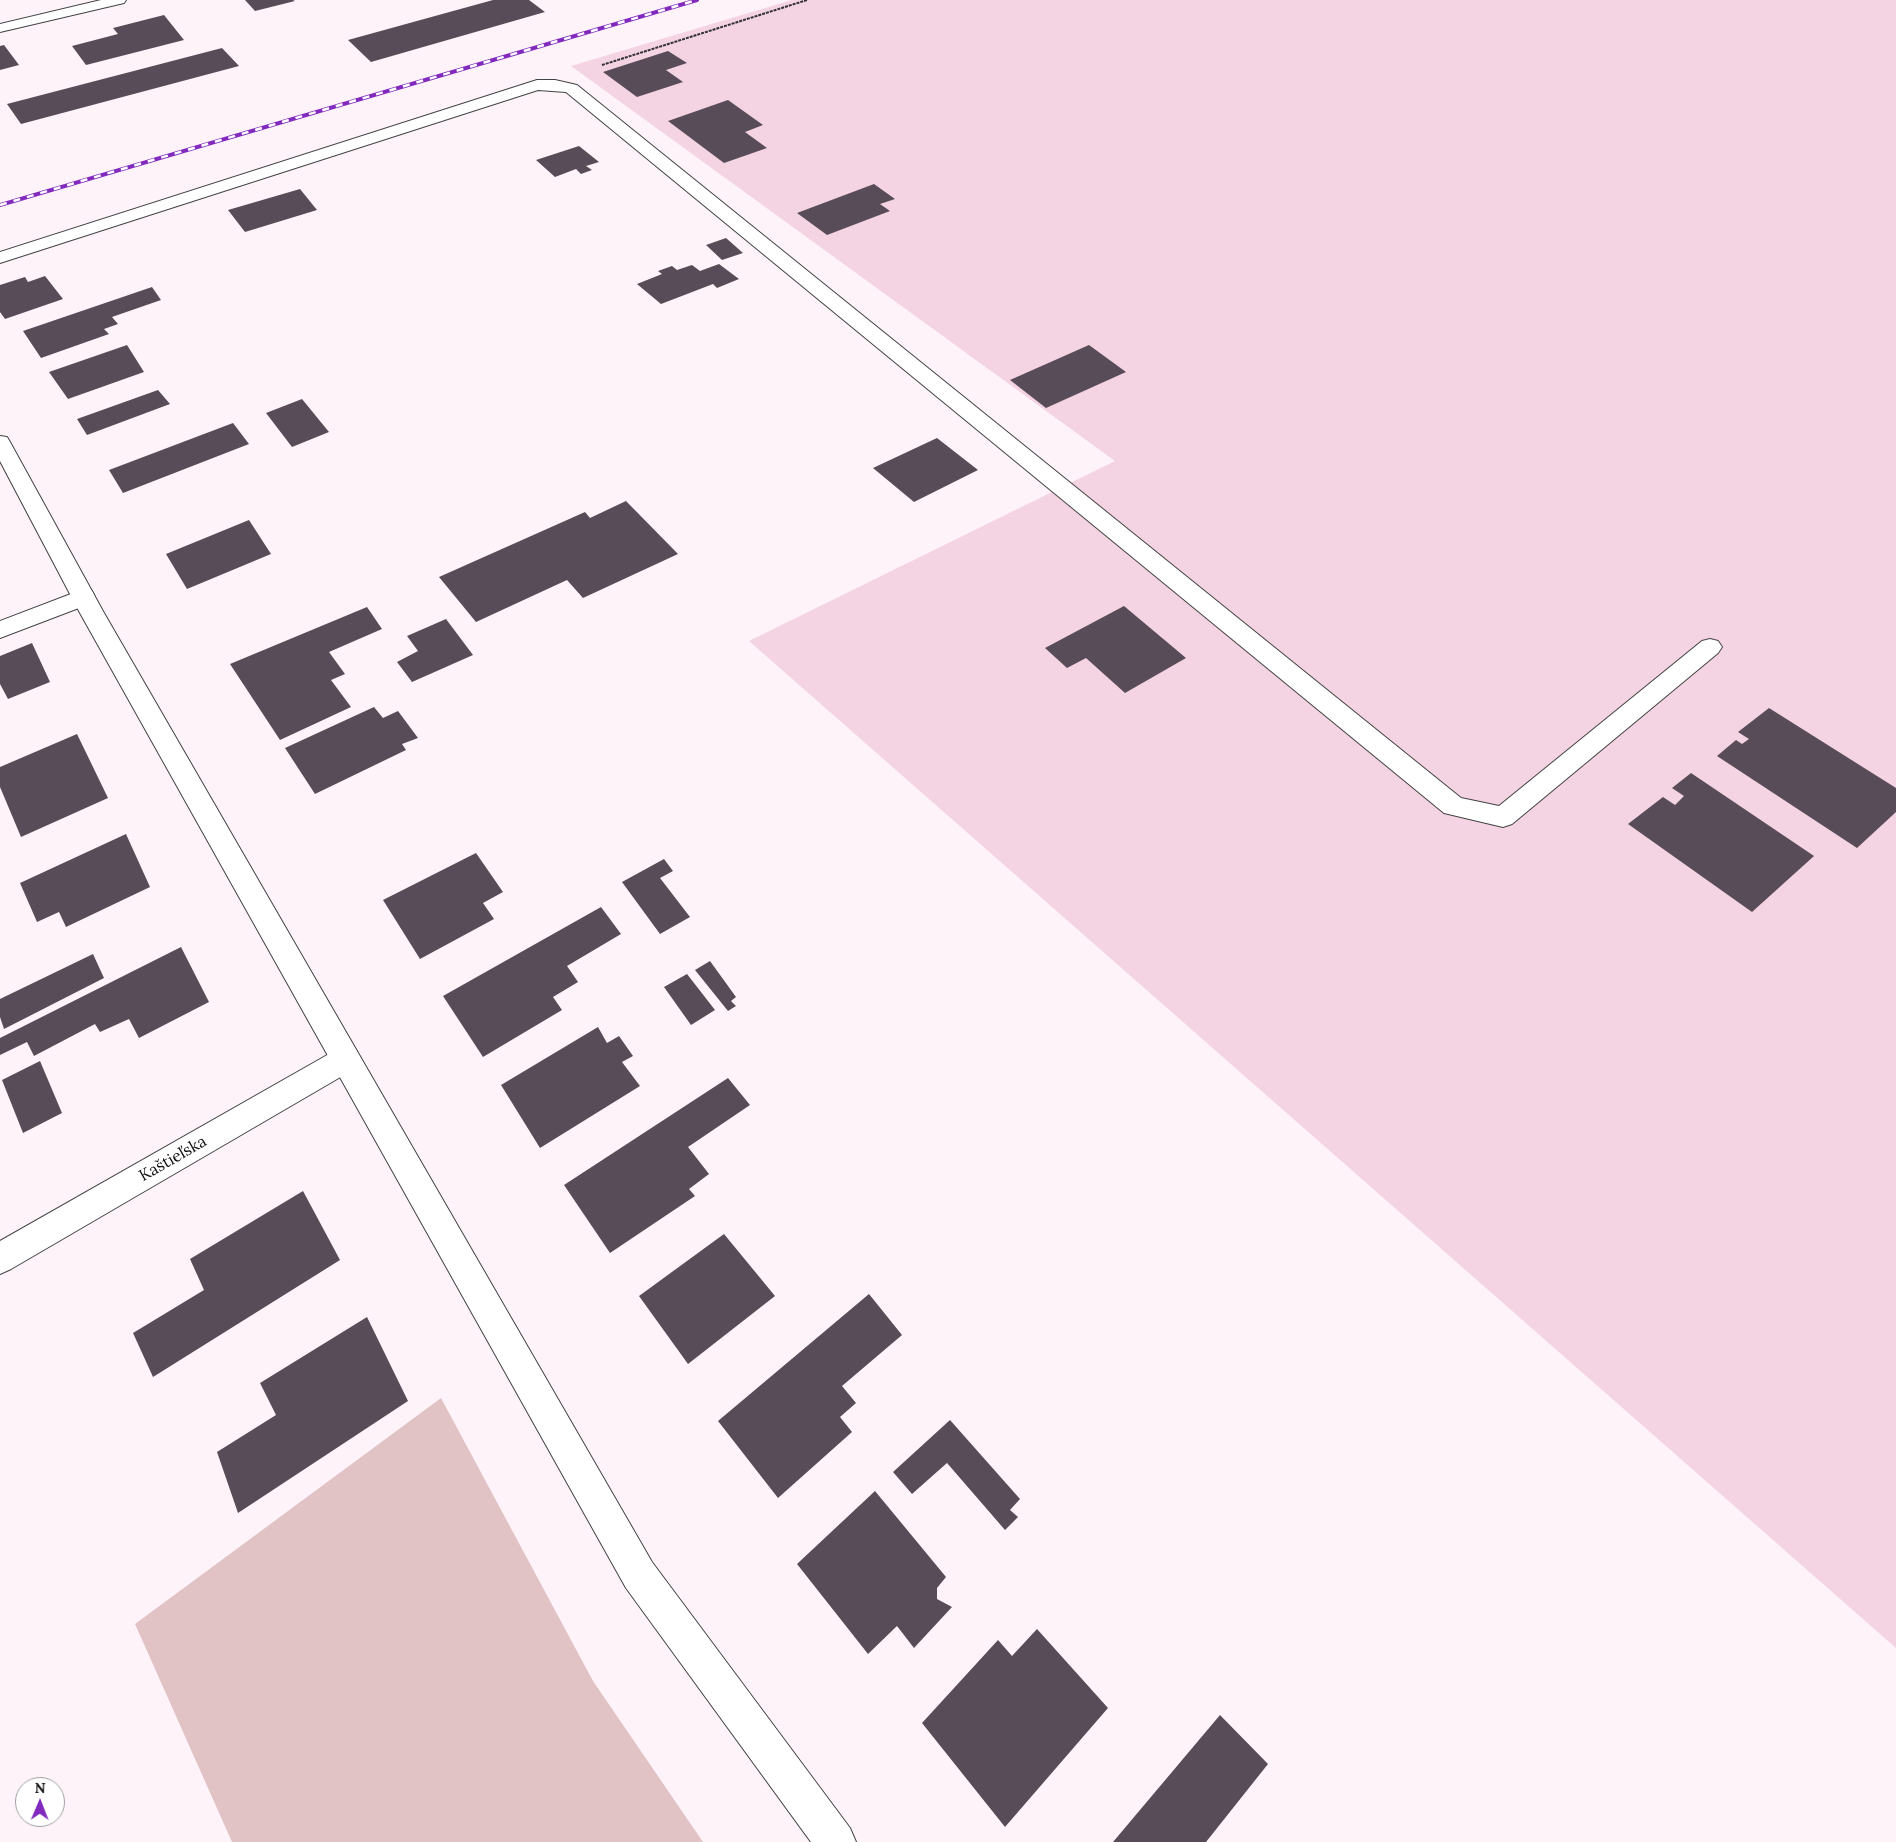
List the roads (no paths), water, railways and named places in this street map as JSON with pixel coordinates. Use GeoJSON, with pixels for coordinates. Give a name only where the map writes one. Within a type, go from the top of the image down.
{"type":"FeatureCollection","features":[{"type":"Feature","properties":{"kind":"street"},"geometry":{"type":"LineString","coordinates":[[0,28],[119,0]]}},
{"type":"Feature","properties":{"kind":"street"},"geometry":{"type":"LineString","coordinates":[[0,258],[537,85],[555,85],[571,88],[1453,806],[1503,817],[1710,647]]}},
{"type":"Feature","properties":{"kind":"street"},"geometry":{"type":"LineString","coordinates":[[0,442],[84,597],[639,1575],[836,1842]]}},
{"type":"Feature","properties":{"kind":"street"},"geometry":{"type":"LineString","coordinates":[[0,630],[84,597]]}},
{"type":"Feature","properties":{"kind":"street","name":"Kaštieľska"},"geometry":{"type":"LineString","coordinates":[[0,1258],[346,1059]]}},
{"type":"Feature","properties":{"kind":"railway"},"geometry":{"type":"LineString","coordinates":[[0,205],[697,0]]}}]}
